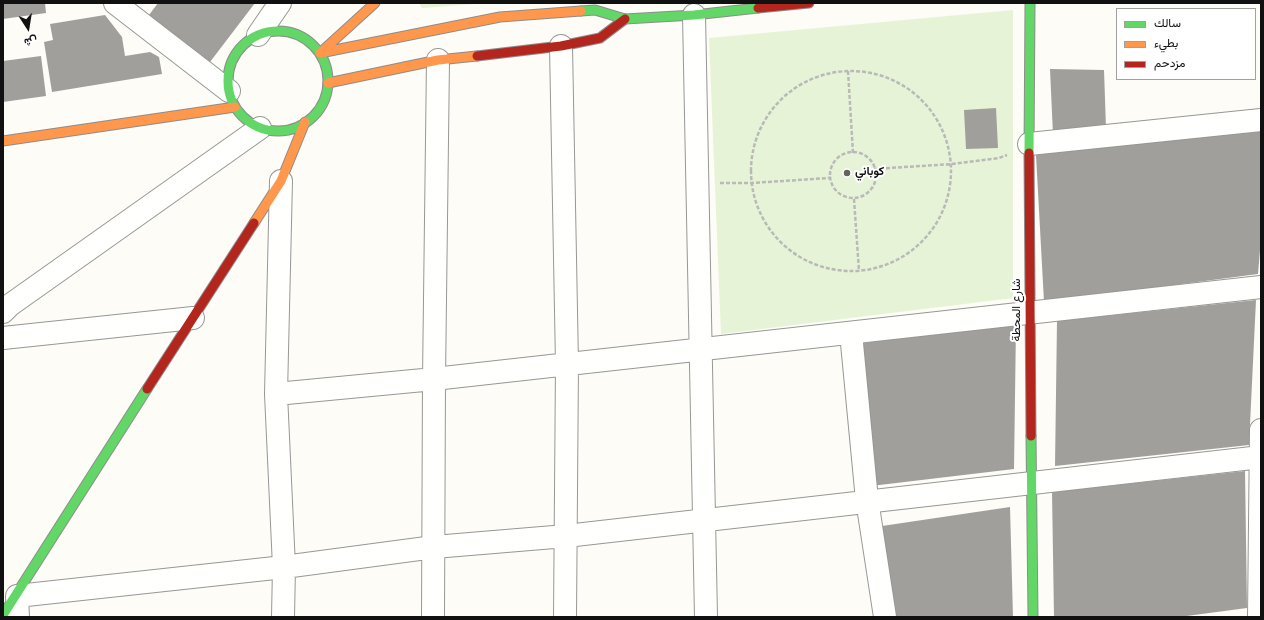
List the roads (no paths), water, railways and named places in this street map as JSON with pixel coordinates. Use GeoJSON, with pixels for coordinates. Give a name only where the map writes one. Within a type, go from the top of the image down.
{"type":"FeatureCollection","features":[{"type":"Feature","properties":{"kind":"main road"},"geometry":{"type":"LineString","coordinates":[[320,53],[375,3]]}},
{"type":"Feature","properties":{"kind":"main road"},"geometry":{"type":"LineString","coordinates":[[320,53],[500,17],[595,10],[625,19],[694,15],[809,3]]}},
{"type":"Feature","properties":{"kind":"main road","name":"شارع المحطة"},"geometry":{"type":"LineString","coordinates":[[1030,3],[1029,144],[1033,617]]}},
{"type":"Feature","properties":{"kind":"main road"},"geometry":{"type":"LineString","coordinates":[[328,83],[438,60],[561,46],[600,38],[625,19]]}},
{"type":"Feature","properties":{"kind":"main road"},"geometry":{"type":"LineString","coordinates":[[275,31],[292,33],[308,41],[320,53],[326,68],[328,83],[325,98],[317,112],[305,122],[291,129],[276,131],[260,128],[246,120],[232,99],[228,74],[233,58],[244,44],[258,35],[275,31]]}},
{"type":"Feature","properties":{"kind":"main road"},"geometry":{"type":"LineString","coordinates":[[3,141],[232,99]]}},
{"type":"Feature","properties":{"kind":"main road"},"geometry":{"type":"LineString","coordinates":[[10,609],[281,181],[305,122]]}},
{"type":"Feature","properties":{"kind":"street"},"geometry":{"type":"LineString","coordinates":[[115,3],[232,99]]}},
{"type":"Feature","properties":{"kind":"street"},"geometry":{"type":"LineString","coordinates":[[258,35],[280,3]]}},
{"type":"Feature","properties":{"kind":"street"},"geometry":{"type":"LineString","coordinates":[[602,3],[625,19]]}},
{"type":"Feature","properties":{"kind":"street"},"geometry":{"type":"LineString","coordinates":[[694,15],[706,617]]}},
{"type":"Feature","properties":{"kind":"street"},"geometry":{"type":"LineString","coordinates":[[561,46],[566,364],[565,617]]}},
{"type":"Feature","properties":{"kind":"street"},"geometry":{"type":"LineString","coordinates":[[433,617],[438,60]]}},
{"type":"Feature","properties":{"kind":"street"},"geometry":{"type":"LineString","coordinates":[[1029,144],[1261,120]]}},
{"type":"Feature","properties":{"kind":"street"},"geometry":{"type":"LineString","coordinates":[[3,312],[10,305],[260,128]]}},
{"type":"Feature","properties":{"kind":"street"},"geometry":{"type":"LineString","coordinates":[[281,181],[276,394],[284,567],[283,617]]}},
{"type":"Feature","properties":{"kind":"street"},"geometry":{"type":"LineString","coordinates":[[276,394],[434,379],[1261,287]]}},
{"type":"Feature","properties":{"kind":"street"},"geometry":{"type":"LineString","coordinates":[[3,338],[193,318]]}},
{"type":"Feature","properties":{"kind":"street"},"geometry":{"type":"LineString","coordinates":[[851,333],[867,500],[885,617]]}},
{"type":"Feature","properties":{"kind":"street"},"geometry":{"type":"LineString","coordinates":[[1259,617],[1261,430]]}},
{"type":"Feature","properties":{"kind":"street"},"geometry":{"type":"LineString","coordinates":[[10,609],[284,567],[434,547],[566,536],[867,500],[1260,457]]}},
{"type":"Feature","properties":{"kind":"place","name":"كوباني"},"geometry":{"type":"Point","coordinates":[847,173]}}]}
